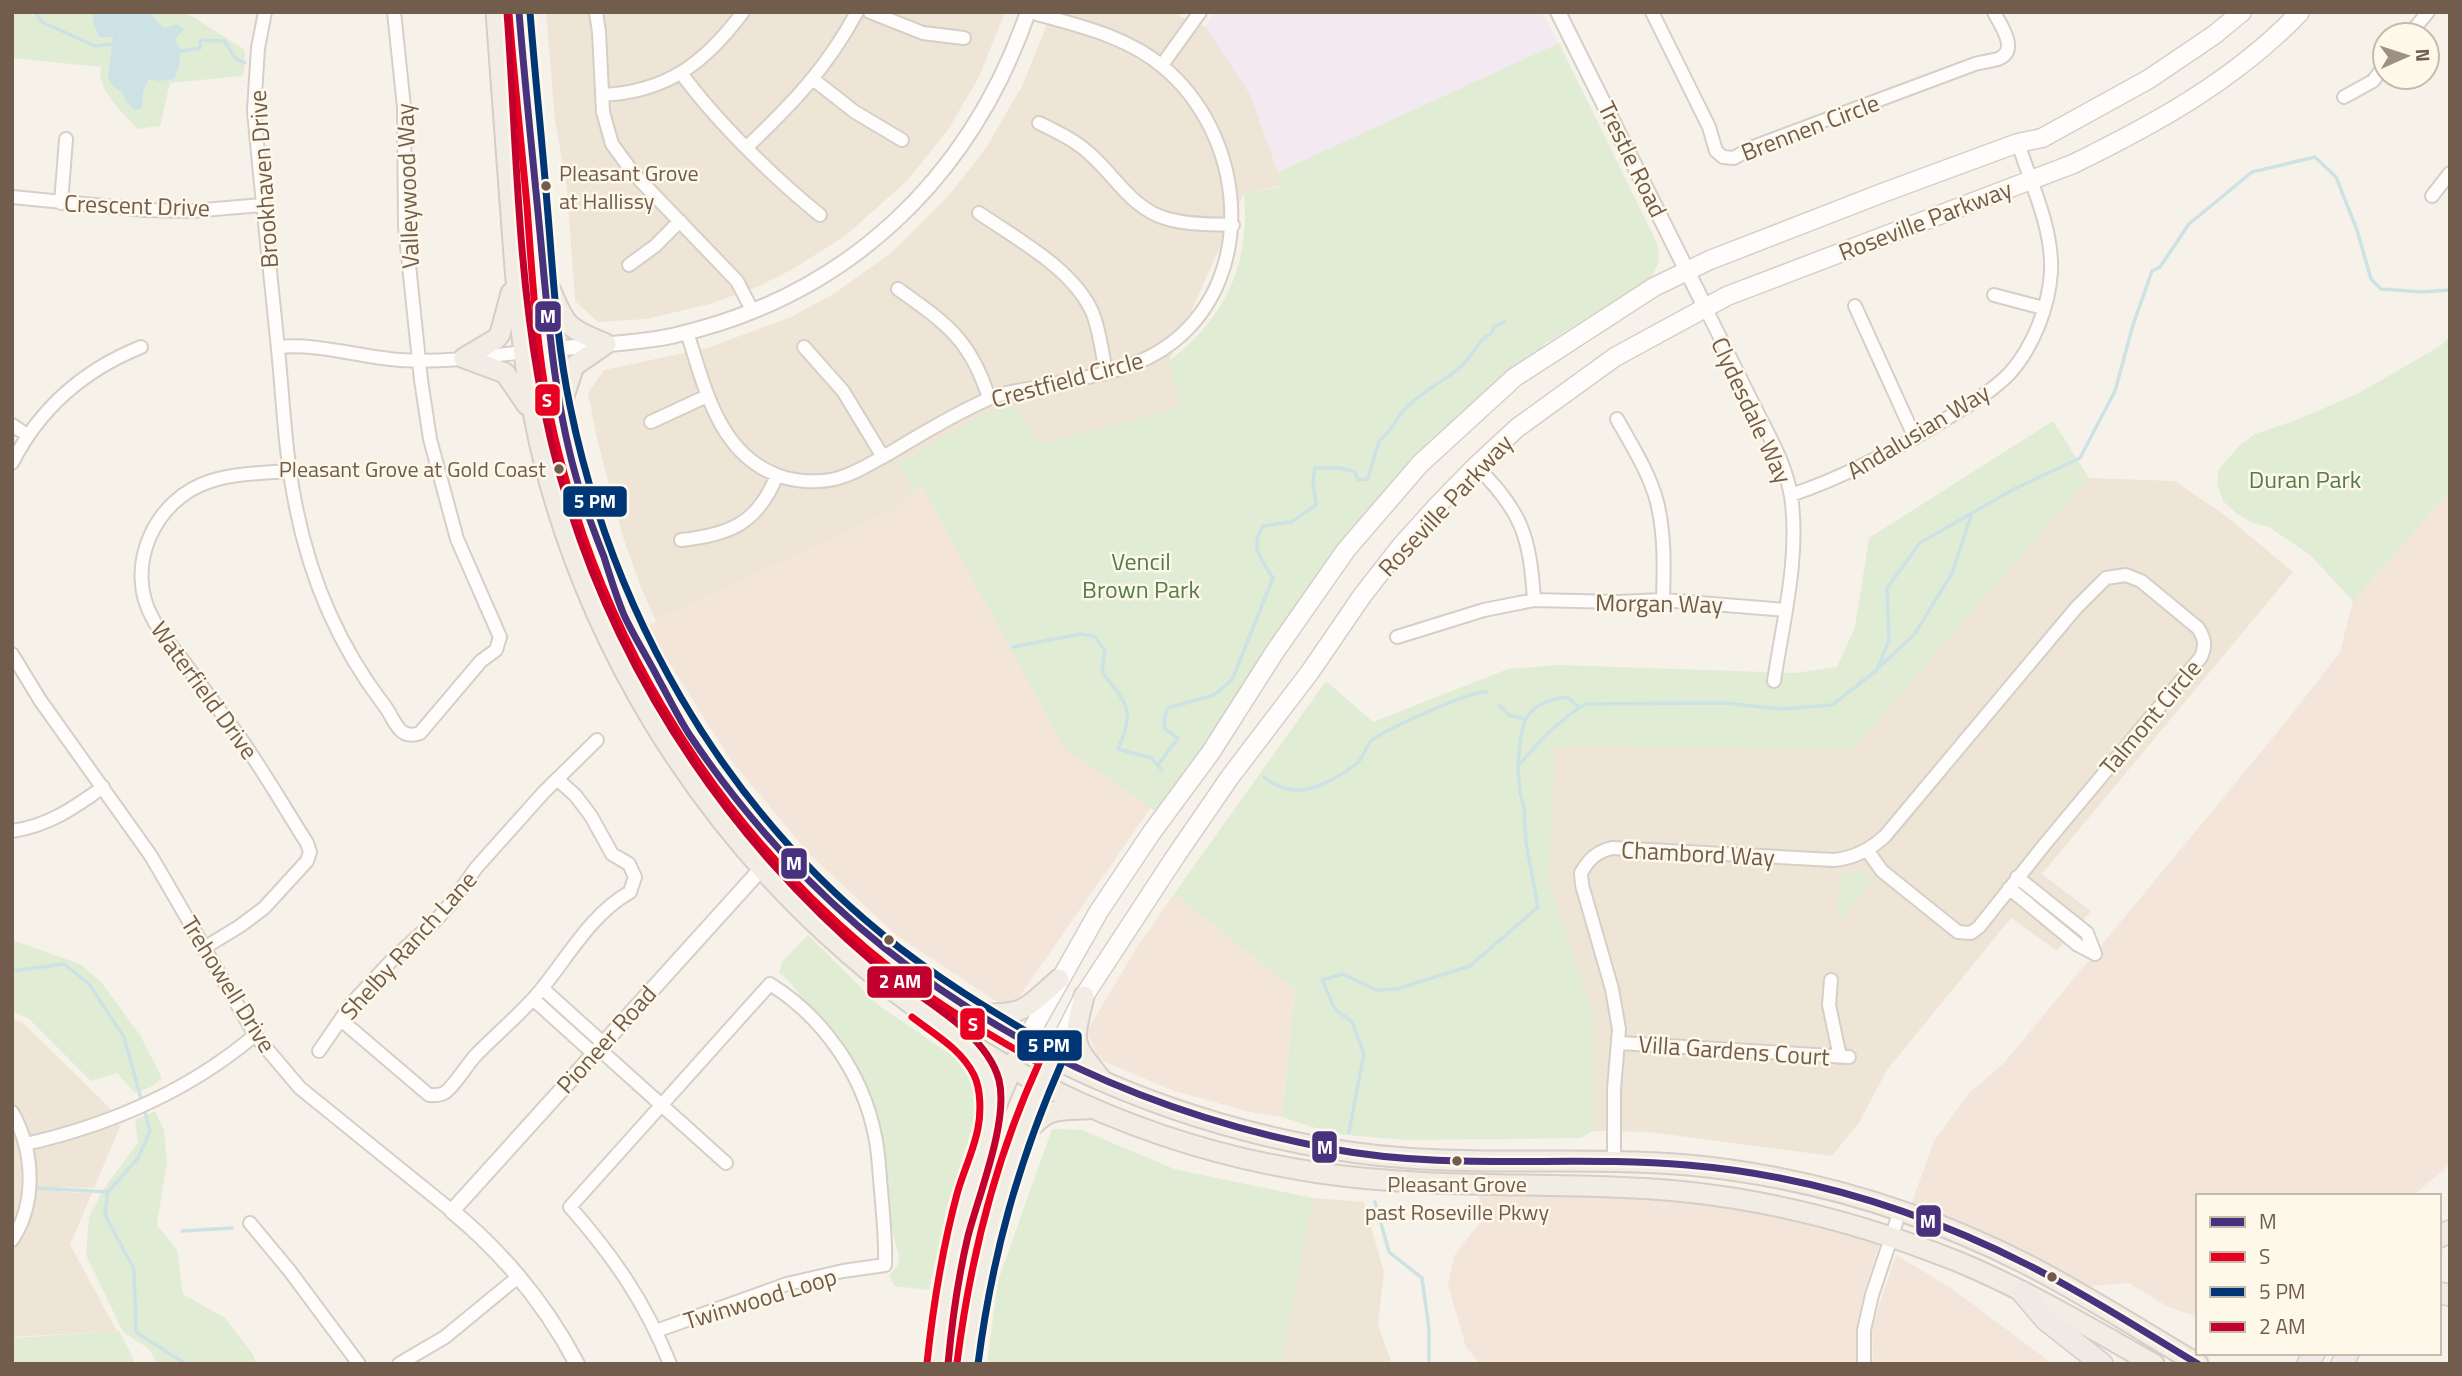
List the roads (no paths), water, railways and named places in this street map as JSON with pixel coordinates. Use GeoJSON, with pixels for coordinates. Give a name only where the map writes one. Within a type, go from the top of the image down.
{"type":"FeatureCollection","features":[{"type":"Feature","properties":{"kind":"highway"},"geometry":{"type":"LineString","coordinates":[[2022,1292],[2046,1320],[2102,1364]]}},
{"type":"Feature","properties":{"kind":"main road"},"geometry":{"type":"LineString","coordinates":[[496,12],[523,352],[534,415],[555,502],[574,558],[610,639],[656,726],[710,804],[762,868],[867,971],[962,1041],[1040,1084],[1135,1126],[1194,1145],[1238,1158],[1302,1170],[1419,1183],[1623,1187],[1723,1197],[1815,1215],[1891,1237],[1961,1263],[2022,1292],[2154,1364]]}},
{"type":"Feature","properties":{"kind":"main road"},"geometry":{"type":"LineString","coordinates":[[519,12],[551,349],[560,410],[595,540],[630,628],[661,688],[700,751],[776,849],[811,886],[858,928],[944,996],[1024,1044],[1105,1084],[1200,1119],[1281,1140],[1420,1160],[1614,1162],[1693,1166],[1773,1176],[1821,1187],[1900,1211],[1970,1237],[2034,1268],[2198,1364]]}},
{"type":"Feature","properties":{"kind":"main road","name":"Roseville Parkway"},"geometry":{"type":"LineString","coordinates":[[937,1364],[945,1296],[968,1194],[1012,1069],[1059,979],[1099,911],[1152,832],[1211,752],[1346,550],[1398,489],[1447,438],[1515,377],[1654,287],[1742,246],[2018,143],[2042,138],[2149,79],[2214,35],[2242,12]]}},
{"type":"Feature","properties":{"kind":"main road","name":"Roseville Parkway"},"geometry":{"type":"LineString","coordinates":[[967,1364],[978,1286],[998,1201],[1040,1084],[1084,996],[1230,777],[1310,672],[1362,596],[1401,546],[1476,466],[1517,428],[1592,372],[1641,342],[1705,307],[1759,282],[2085,158],[2170,113],[2260,50],[2300,12]]}},
{"type":"Feature","properties":{"kind":"main road"},"geometry":{"type":"LineString","coordinates":[[542,272],[568,326],[606,344]]}},
{"type":"Feature","properties":{"kind":"main road"},"geometry":{"type":"LineString","coordinates":[[464,358],[500,334],[516,275]]}},
{"type":"Feature","properties":{"kind":"main road"},"geometry":{"type":"LineString","coordinates":[[560,410],[574,366],[606,344]]}},
{"type":"Feature","properties":{"kind":"main road"},"geometry":{"type":"LineString","coordinates":[[523,352],[551,349]]}},
{"type":"Feature","properties":{"kind":"main road"},"geometry":{"type":"LineString","coordinates":[[464,358],[505,373],[534,415]]}},
{"type":"Feature","properties":{"kind":"main road"},"geometry":{"type":"LineString","coordinates":[[710,804],[757,844],[765,849],[776,849]]}},
{"type":"Feature","properties":{"kind":"main road"},"geometry":{"type":"LineString","coordinates":[[974,1014],[1005,1015],[1024,1010],[1059,979]]}},
{"type":"Feature","properties":{"kind":"main road"},"geometry":{"type":"LineString","coordinates":[[1084,996],[1075,1038],[1081,1055],[1105,1084]]}},
{"type":"Feature","properties":{"kind":"main road"},"geometry":{"type":"LineString","coordinates":[[962,1041],[987,1077],[989,1129]]}},
{"type":"Feature","properties":{"kind":"main road"},"geometry":{"type":"LineString","coordinates":[[1018,1140],[1040,1117],[1049,1112],[1093,1109]]}},
{"type":"Feature","properties":{"kind":"main road"},"geometry":{"type":"LineString","coordinates":[[1499,1185],[1509,1176],[1516,1174],[1598,1174],[1610,1169],[1614,1162]]}},
{"type":"Feature","properties":{"kind":"street","name":"Brookhaven Drive"},"geometry":{"type":"LineString","coordinates":[[265,12],[256,69],[254,110],[290,471]]}},
{"type":"Feature","properties":{"kind":"street","name":"Valleywood Way"},"geometry":{"type":"LineString","coordinates":[[290,471],[306,554],[336,628],[360,673],[387,708],[396,727],[404,734],[412,736],[420,733],[481,662],[496,650],[500,638],[461,550],[430,439],[405,227],[404,107],[394,12]]}},
{"type":"Feature","properties":{"kind":"street"},"geometry":{"type":"LineString","coordinates":[[596,12],[606,128],[621,160],[737,281],[752,310]]}},
{"type":"Feature","properties":{"kind":"street"},"geometry":{"type":"LineString","coordinates":[[602,95],[648,89],[681,73],[713,47],[743,12]]}},
{"type":"Feature","properties":{"kind":"street"},"geometry":{"type":"LineString","coordinates":[[747,147],[814,80],[857,12]]}},
{"type":"Feature","properties":{"kind":"street"},"geometry":{"type":"LineString","coordinates":[[870,12],[923,33],[964,38]]}},
{"type":"Feature","properties":{"kind":"street"},"geometry":{"type":"LineString","coordinates":[[551,349],[687,332],[752,310],[806,285],[852,256],[886,230],[921,196],[954,156],[990,101],[1029,12]]}},
{"type":"Feature","properties":{"kind":"street","name":"Crestfield Circle"},"geometry":{"type":"LineString","coordinates":[[687,332],[707,396],[728,435],[743,453],[759,466],[777,475],[805,481],[834,479],[851,474],[989,398],[1122,369],[1153,356],[1188,328],[1202,313],[1223,273],[1233,225],[1227,176],[1208,124],[1181,83],[1162,65],[1120,40],[1029,12]]}},
{"type":"Feature","properties":{"kind":"street"},"geometry":{"type":"LineString","coordinates":[[1162,65],[1199,12]]}},
{"type":"Feature","properties":{"kind":"street","name":"Trestle Road"},"geometry":{"type":"LineString","coordinates":[[1558,12],[1705,307]]}},
{"type":"Feature","properties":{"kind":"street","name":"Brennen Circle"},"geometry":{"type":"LineString","coordinates":[[1652,12],[1709,127],[1716,151],[1723,157],[1734,158],[1779,137],[1975,64],[2001,58],[2007,51],[2008,42],[2006,32],[1994,12]]}},
{"type":"Feature","properties":{"kind":"street"},"geometry":{"type":"LineString","coordinates":[[681,73],[714,113],[793,194],[820,215]]}},
{"type":"Feature","properties":{"kind":"street"},"geometry":{"type":"LineString","coordinates":[[814,80],[855,112],[902,139]]}},
{"type":"Feature","properties":{"kind":"street"},"geometry":{"type":"LineString","coordinates":[[2344,97],[2371,81]]}},
{"type":"Feature","properties":{"kind":"street"},"geometry":{"type":"LineString","coordinates":[[1039,123],[1069,138],[1088,152],[1132,199],[1148,211],[1166,219],[1184,222],[1233,225]]}},
{"type":"Feature","properties":{"kind":"street"},"geometry":{"type":"LineString","coordinates":[[61,203],[66,139]]}},
{"type":"Feature","properties":{"kind":"street","name":"Andalusian Way"},"geometry":{"type":"LineString","coordinates":[[1791,495],[1848,474],[1915,438],[1987,394],[2010,373],[2026,351],[2043,308],[2051,272],[2046,225],[2018,143]]}},
{"type":"Feature","properties":{"kind":"street"},"geometry":{"type":"LineString","coordinates":[[2432,196],[2450,173]]}},
{"type":"Feature","properties":{"kind":"street","name":"Crescent Drive"},"geometry":{"type":"LineString","coordinates":[[12,197],[157,210],[192,211],[263,205]]}},
{"type":"Feature","properties":{"kind":"street"},"geometry":{"type":"LineString","coordinates":[[979,213],[1051,264],[1083,295],[1093,313],[1106,372]]}},
{"type":"Feature","properties":{"kind":"street"},"geometry":{"type":"LineString","coordinates":[[629,265],[655,246],[680,221]]}},
{"type":"Feature","properties":{"kind":"street"},"geometry":{"type":"LineString","coordinates":[[898,289],[941,319],[958,336],[972,355],[989,398]]}},
{"type":"Feature","properties":{"kind":"street"},"geometry":{"type":"LineString","coordinates":[[1994,295],[2043,308]]}},
{"type":"Feature","properties":{"kind":"street"},"geometry":{"type":"LineString","coordinates":[[1855,306],[1915,438]]}},
{"type":"Feature","properties":{"kind":"street","name":"Clydesdale Way"},"geometry":{"type":"LineString","coordinates":[[1705,307],[1784,468],[1791,495],[1792,570],[1774,681]]}},
{"type":"Feature","properties":{"kind":"street"},"geometry":{"type":"LineString","coordinates":[[278,347],[307,346],[419,361],[523,352]]}},
{"type":"Feature","properties":{"kind":"street"},"geometry":{"type":"LineString","coordinates":[[12,463],[27,435],[49,409],[85,377],[112,360],[141,347]]}},
{"type":"Feature","properties":{"kind":"street"},"geometry":{"type":"LineString","coordinates":[[804,347],[844,391],[883,457]]}},
{"type":"Feature","properties":{"kind":"street"},"geometry":{"type":"LineString","coordinates":[[651,422],[707,396]]}},
{"type":"Feature","properties":{"kind":"street"},"geometry":{"type":"LineString","coordinates":[[1617,419],[1643,466],[1657,501],[1664,548],[1663,600]]}},
{"type":"Feature","properties":{"kind":"street"},"geometry":{"type":"LineString","coordinates":[[12,425],[27,435]]}},
{"type":"Feature","properties":{"kind":"street"},"geometry":{"type":"LineString","coordinates":[[1476,466],[1504,498],[1523,530],[1531,559],[1534,600]]}},
{"type":"Feature","properties":{"kind":"street","name":"Waterfield Drive"},"geometry":{"type":"LineString","coordinates":[[204,948],[264,908],[307,861],[310,852],[267,777],[152,618],[142,585],[143,555],[154,526],[184,493],[198,485],[225,477],[290,471]]}},
{"type":"Feature","properties":{"kind":"street"},"geometry":{"type":"LineString","coordinates":[[681,540],[712,537],[744,522],[758,510],[769,495],[777,475]]}},
{"type":"Feature","properties":{"kind":"street","name":"Talmont Circle"},"geometry":{"type":"LineString","coordinates":[[2113,576],[2132,576],[2198,628],[2204,638],[2205,649],[2017,877],[1979,927],[1965,934],[1958,932],[1882,871],[1867,850],[1885,836],[2096,586],[2113,576]]}},
{"type":"Feature","properties":{"kind":"street","name":"Morgan Way"},"geometry":{"type":"LineString","coordinates":[[1397,637],[1484,610],[1534,600],[1663,600],[1785,611]]}},
{"type":"Feature","properties":{"kind":"street","name":"Trehowell Drive"},"geometry":{"type":"LineString","coordinates":[[12,654],[40,700],[152,856],[255,1035],[300,1088],[469,1225],[518,1277],[552,1320],[577,1364]]}},
{"type":"Feature","properties":{"kind":"street","name":"Shelby Ranch Lane"},"geometry":{"type":"LineString","coordinates":[[318,1051],[352,1003],[392,960],[418,939],[453,902],[476,869],[556,779],[597,740]]}},
{"type":"Feature","properties":{"kind":"street"},"geometry":{"type":"LineString","coordinates":[[341,1020],[429,1095],[441,1096],[450,1089],[461,1071],[533,999],[572,948],[612,903],[630,892],[635,877],[629,864],[612,855],[591,816],[575,795],[556,779]]}},
{"type":"Feature","properties":{"kind":"street"},"geometry":{"type":"LineString","coordinates":[[12,831],[41,825],[58,817],[103,787]]}},
{"type":"Feature","properties":{"kind":"street","name":"Chambord Way"},"geometry":{"type":"LineString","coordinates":[[1614,1162],[1615,1076],[1619,1044],[1612,989],[1582,884],[1581,873],[1592,856],[1612,848],[1635,848],[1834,860],[1867,850]]}},
{"type":"Feature","properties":{"kind":"street","name":"Pioneer Road"},"geometry":{"type":"LineString","coordinates":[[452,1211],[762,868]]}},
{"type":"Feature","properties":{"kind":"street"},"geometry":{"type":"LineString","coordinates":[[2009,888],[2078,945],[2095,954],[2087,933],[2017,877]]}},
{"type":"Feature","properties":{"kind":"street","name":"Villa Gardens Court"},"geometry":{"type":"LineString","coordinates":[[1619,1044],[1844,1057],[1829,1005],[1831,981]]}},
{"type":"Feature","properties":{"kind":"street","name":"Twinwood Loop"},"geometry":{"type":"LineString","coordinates":[[656,1331],[787,1284],[843,1271],[885,1265],[886,1240],[875,1135],[859,1085],[833,1041],[794,999],[770,984],[662,1105]]}},
{"type":"Feature","properties":{"kind":"street"},"geometry":{"type":"LineString","coordinates":[[542,988],[598,1048]]}},
{"type":"Feature","properties":{"kind":"street"},"geometry":{"type":"LineString","coordinates":[[533,999],[598,1048],[726,1163]]}},
{"type":"Feature","properties":{"kind":"street"},"geometry":{"type":"LineString","coordinates":[[26,1144],[124,1114],[206,1072],[255,1035]]}},
{"type":"Feature","properties":{"kind":"street"},"geometry":{"type":"LineString","coordinates":[[662,1105],[570,1207],[630,1283],[670,1364]]}},
{"type":"Feature","properties":{"kind":"street"},"geometry":{"type":"LineString","coordinates":[[12,1112],[26,1144],[30,1175],[28,1201],[21,1226],[12,1240]]}},
{"type":"Feature","properties":{"kind":"street"},"geometry":{"type":"LineString","coordinates":[[1864,1364],[1864,1330],[1872,1295],[1900,1211]]}},
{"type":"Feature","properties":{"kind":"street"},"geometry":{"type":"LineString","coordinates":[[250,1223],[289,1270],[359,1364]]}},
{"type":"Feature","properties":{"kind":"street"},"geometry":{"type":"LineString","coordinates":[[399,1364],[445,1337],[518,1277]]}},
{"type":"Feature","properties":{"kind":"waterway"},"geometry":{"type":"LineString","coordinates":[[35,12],[42,22],[95,46],[112,44]]}},
{"type":"Feature","properties":{"kind":"waterway"},"geometry":{"type":"LineString","coordinates":[[180,51],[200,48],[200,40],[224,41],[236,59],[245,63]]}},
{"type":"Feature","properties":{"kind":"waterway"},"geometry":{"type":"LineString","coordinates":[[1349,1132],[1364,1054],[1352,1022],[1335,1009],[1322,980],[1343,974],[1376,990],[1397,989],[1470,966],[1538,907],[1526,842],[1518,766],[1541,740],[1586,704],[1725,703],[1780,709],[1832,705],[1877,670],[1889,640],[1887,588],[1920,543],[2012,490],[2080,458],[2115,391],[2133,325],[2152,271],[2160,267],[2189,224],[2252,172],[2315,157],[2336,177],[2357,230],[2371,279],[2381,289],[2422,292],[2450,290]]}},
{"type":"Feature","properties":{"kind":"waterway"},"geometry":{"type":"LineString","coordinates":[[1158,765],[1178,738],[1165,729],[1164,720],[1168,708],[1214,695],[1232,680],[1273,578],[1258,553],[1257,540],[1263,526],[1291,522],[1316,505],[1313,481],[1315,468],[1340,468],[1355,472],[1358,480],[1368,479],[1379,441],[1402,412],[1463,364],[1482,340],[1492,333],[1494,327],[1505,321]]}},
{"type":"Feature","properties":{"kind":"waterway"},"geometry":{"type":"LineString","coordinates":[[1878,668],[1914,635],[1952,573],[1972,513]]}},
{"type":"Feature","properties":{"kind":"waterway"},"geometry":{"type":"LineString","coordinates":[[1013,647],[1080,634],[1094,636],[1105,650],[1102,672],[1118,692],[1126,708],[1127,725],[1118,749],[1151,758],[1162,770]]}},
{"type":"Feature","properties":{"kind":"waterway"},"geometry":{"type":"LineString","coordinates":[[1264,777],[1282,788],[1292,790],[1319,786],[1355,765],[1370,742],[1378,737],[1446,704],[1487,692]]}},
{"type":"Feature","properties":{"kind":"waterway"},"geometry":{"type":"LineString","coordinates":[[1518,764],[1523,727],[1532,710],[1540,704],[1567,697],[1579,707]]}},
{"type":"Feature","properties":{"kind":"waterway"},"geometry":{"type":"LineString","coordinates":[[1500,706],[1509,715],[1525,719]]}},
{"type":"Feature","properties":{"kind":"waterway"},"geometry":{"type":"LineString","coordinates":[[12,971],[64,964],[89,984],[124,1037],[150,1131],[138,1158],[108,1192],[105,1215],[134,1269],[136,1332],[186,1364]]}},
{"type":"Feature","properties":{"kind":"waterway"},"geometry":{"type":"LineString","coordinates":[[38,1188],[108,1192]]}},
{"type":"Feature","properties":{"kind":"waterway"},"geometry":{"type":"LineString","coordinates":[[1375,1202],[1389,1252],[1422,1278],[1429,1329],[1429,1364]]}},
{"type":"Feature","properties":{"kind":"waterway"},"geometry":{"type":"LineString","coordinates":[[182,1231],[232,1228]]}},
{"type":"Feature","properties":{"kind":"place","name":"Pleasant Grove at Hallissy"},"geometry":{"type":"Point","coordinates":[546,186]}},
{"type":"Feature","properties":{"kind":"place","name":"Pleasant Grove at Gold Coast"},"geometry":{"type":"Point","coordinates":[559,469]}},
{"type":"Feature","properties":{"kind":"place","name":"Pleasant Grove past Roseville Pkwy"},"geometry":{"type":"Point","coordinates":[1457,1161]}},
{"type":"Feature","properties":{"kind":"park label","name":"Duran Park"},"geometry":{"type":"Point","coordinates":[2305,479]}},
{"type":"Feature","properties":{"kind":"park label","name":"Vencil Brown Park"},"geometry":{"type":"Point","coordinates":[1141,575]}}]}
